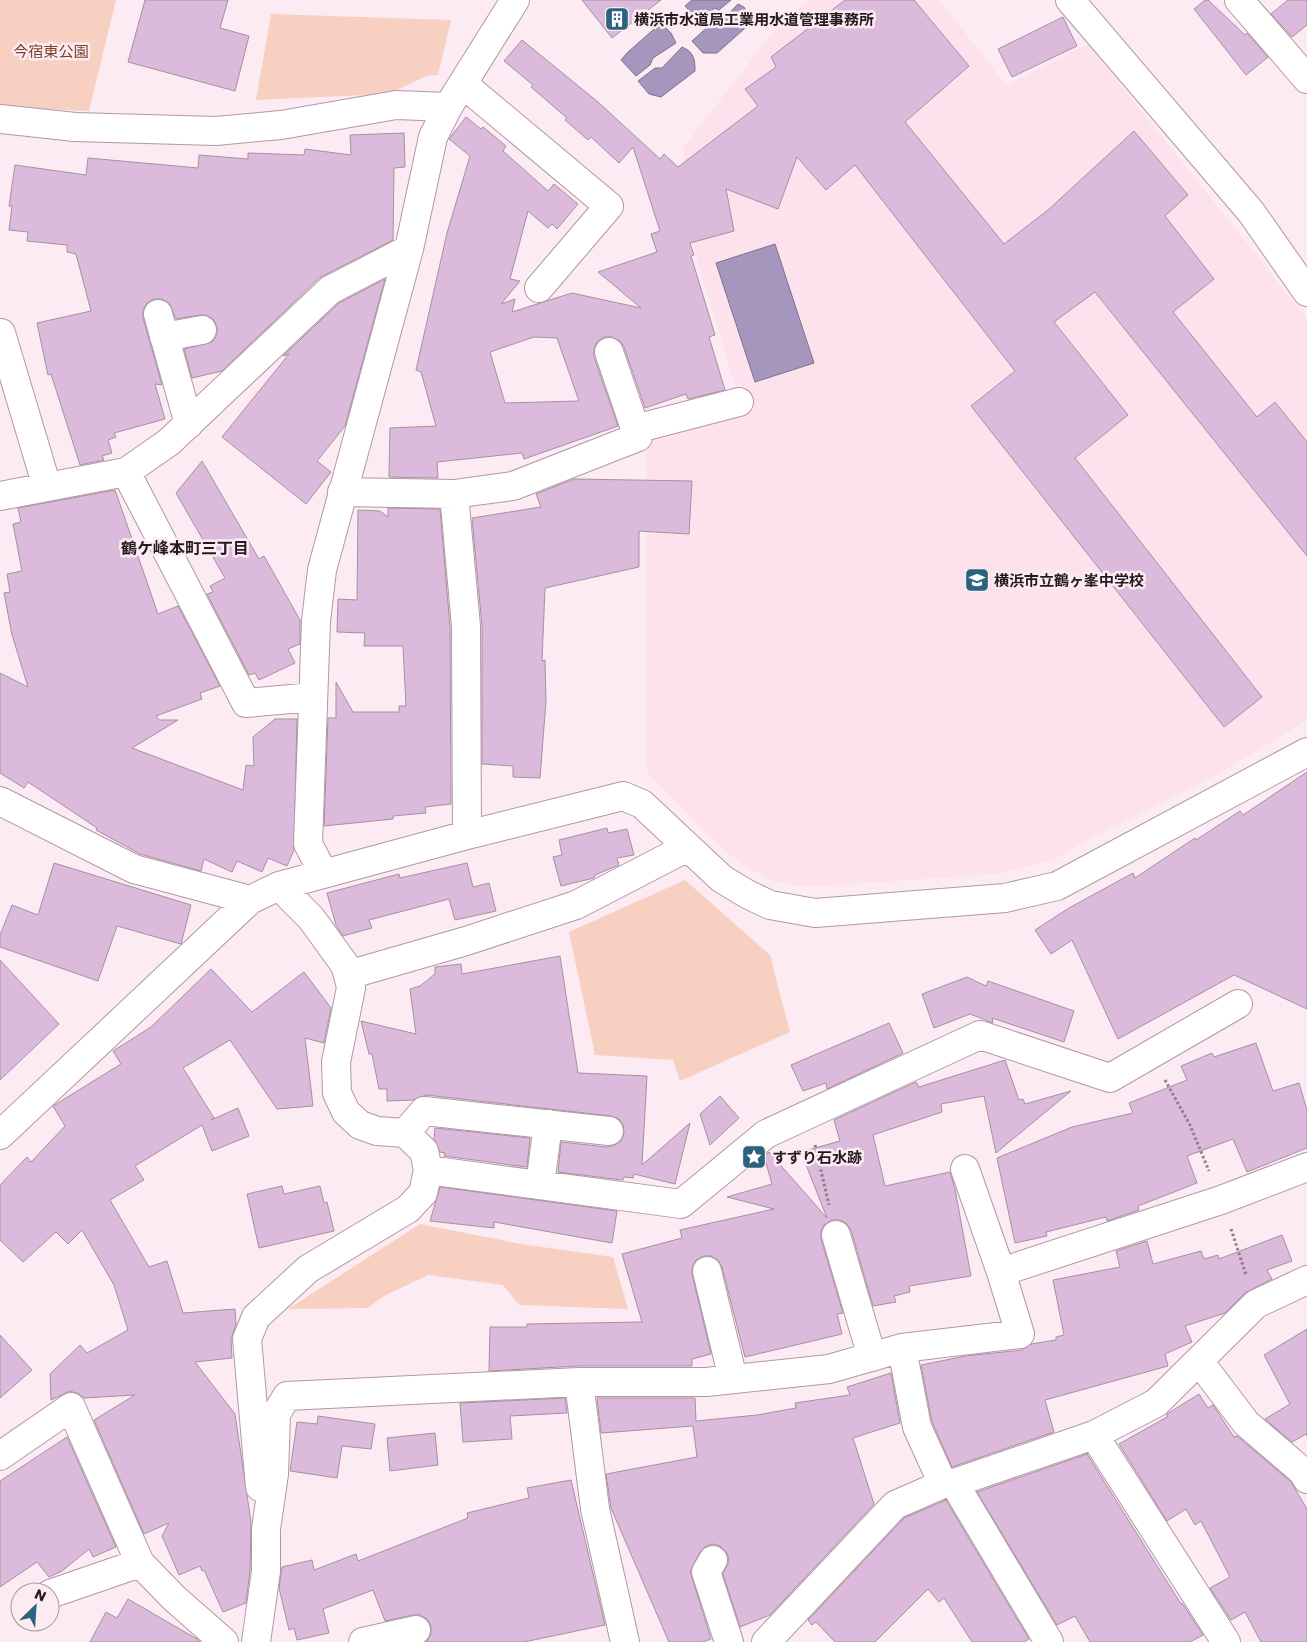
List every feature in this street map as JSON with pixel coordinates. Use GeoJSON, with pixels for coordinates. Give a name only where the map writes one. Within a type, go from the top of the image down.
{"type":"FeatureCollection","features":[{"type":"Feature","properties":{"kind":"street"},"geometry":{"type":"LineString","coordinates":[[1070,0],[1251,212],[1307,292]]}},
{"type":"Feature","properties":{"kind":"street"},"geometry":{"type":"LineString","coordinates":[[324,874],[308,844],[312,697],[316,621],[322,570],[409,249],[433,137],[448,107],[513,1]]}},
{"type":"Feature","properties":{"kind":"street"},"geometry":{"type":"LineString","coordinates":[[1248,3],[1307,79]]}},
{"type":"Feature","properties":{"kind":"street"},"geometry":{"type":"LineString","coordinates":[[463,84],[609,206],[539,288]]}},
{"type":"Feature","properties":{"kind":"street"},"geometry":{"type":"LineString","coordinates":[[0,119],[75,126],[216,131],[281,125],[396,105],[448,107]]}},
{"type":"Feature","properties":{"kind":"street"},"geometry":{"type":"LineString","coordinates":[[0,496],[126,472],[169,442],[330,290],[409,249]]}},
{"type":"Feature","properties":{"kind":"street"},"geometry":{"type":"LineString","coordinates":[[189,424],[161,326],[202,330]]}},
{"type":"Feature","properties":{"kind":"street"},"geometry":{"type":"LineString","coordinates":[[1,334],[47,487]]}},
{"type":"Feature","properties":{"kind":"street"},"geometry":{"type":"LineString","coordinates":[[342,492],[454,494],[513,486],[554,472],[638,437],[609,352]]}},
{"type":"Feature","properties":{"kind":"street"},"geometry":{"type":"LineString","coordinates":[[635,430],[739,402]]}},
{"type":"Feature","properties":{"kind":"street"},"geometry":{"type":"LineString","coordinates":[[126,472],[246,703],[312,697]]}},
{"type":"Feature","properties":{"kind":"street"},"geometry":{"type":"LineString","coordinates":[[454,494],[466,626],[467,835]]}},
{"type":"Feature","properties":{"kind":"street"},"geometry":{"type":"LineString","coordinates":[[0,1135],[250,900],[279,886],[467,835],[623,796],[642,804],[722,878],[747,894],[770,905],[815,913],[1005,898],[1057,886],[1307,752]]}},
{"type":"Feature","properties":{"kind":"street"},"geometry":{"type":"LineString","coordinates":[[0,801],[134,869],[250,900]]}},
{"type":"Feature","properties":{"kind":"street"},"geometry":{"type":"LineString","coordinates":[[348,975],[466,941],[576,905],[688,847]]}},
{"type":"Feature","properties":{"kind":"street"},"geometry":{"type":"LineString","coordinates":[[256,1642],[266,1571],[266,1529],[257,1466],[247,1339],[256,1317],[308,1268],[408,1209],[423,1193],[428,1170],[424,1151],[405,1133],[377,1131],[360,1125],[346,1112],[337,1093],[336,1062],[351,988],[348,975],[345,965],[311,918],[279,886]]}},
{"type":"Feature","properties":{"kind":"street"},"geometry":{"type":"LineString","coordinates":[[428,1170],[680,1204],[766,1134],[980,1035],[1110,1078],[1238,1004]]}},
{"type":"Feature","properties":{"kind":"street"},"geometry":{"type":"LineString","coordinates":[[405,1133],[424,1111],[609,1131]]}},
{"type":"Feature","properties":{"kind":"street"},"geometry":{"type":"LineString","coordinates":[[540,1185],[548,1124]]}},
{"type":"Feature","properties":{"kind":"street"},"geometry":{"type":"LineString","coordinates":[[1001,1272],[1221,1200],[1307,1167]]}},
{"type":"Feature","properties":{"kind":"street"},"geometry":{"type":"LineString","coordinates":[[266,1529],[274,1474],[276,1414],[287,1396],[579,1382],[706,1382],[828,1369],[902,1348],[1020,1334],[1001,1272],[965,1169]]}},
{"type":"Feature","properties":{"kind":"street"},"geometry":{"type":"LineString","coordinates":[[836,1235],[872,1357]]}},
{"type":"Feature","properties":{"kind":"street"},"geometry":{"type":"LineString","coordinates":[[707,1271],[733,1379]]}},
{"type":"Feature","properties":{"kind":"street"},"geometry":{"type":"LineString","coordinates":[[766,1642],[895,1505],[948,1484],[1094,1435],[1156,1403],[1256,1304],[1307,1280]]}},
{"type":"Feature","properties":{"kind":"street"},"geometry":{"type":"LineString","coordinates":[[902,1348],[917,1427],[948,1484],[1049,1642]]}},
{"type":"Feature","properties":{"kind":"street"},"geometry":{"type":"LineString","coordinates":[[1199,1361],[1246,1423],[1303,1472],[1307,1479]]}},
{"type":"Feature","properties":{"kind":"street"},"geometry":{"type":"LineString","coordinates":[[579,1382],[595,1509],[625,1642]]}},
{"type":"Feature","properties":{"kind":"street"},"geometry":{"type":"LineString","coordinates":[[0,1456],[71,1407],[140,1563],[174,1598],[224,1642]]}},
{"type":"Feature","properties":{"kind":"street"},"geometry":{"type":"LineString","coordinates":[[1094,1435],[1226,1642]]}},
{"type":"Feature","properties":{"kind":"street"},"geometry":{"type":"LineString","coordinates":[[713,1560],[706,1572],[729,1642]]}},
{"type":"Feature","properties":{"kind":"street"},"geometry":{"type":"LineString","coordinates":[[60,1591],[140,1563]]}},
{"type":"Feature","properties":{"kind":"street"},"geometry":{"type":"LineString","coordinates":[[364,1642],[416,1630]]}},
{"type":"Feature","properties":{"kind":"path"},"geometry":{"type":"LineString","coordinates":[[808,1114],[836,1235]]}},
{"type":"Feature","properties":{"kind":"shaded area"},"geometry":{"type":"Polygon","coordinates":[[[692,0],[731,0],[719,10],[714,8],[701,23],[685,6],[692,0]]]}},
{"type":"Feature","properties":{"kind":"shaded area","name":"横浜市立鶴ヶ峯中学校"},"geometry":{"type":"Polygon","coordinates":[[[810,0],[939,0],[1006,85],[1088,44],[1307,319],[1307,719],[1200,784],[1098,834],[1055,859],[998,874],[803,887],[770,879],[739,862],[704,831],[647,771],[646,440],[743,411],[693,247],[683,148],[782,21],[810,0]]]}},
{"type":"Feature","properties":{"kind":"shaded area"},"geometry":{"type":"Polygon","coordinates":[[[738,4],[744,7],[752,22],[717,53],[703,53],[692,41],[711,24],[718,25],[738,4]]]}},
{"type":"Feature","properties":{"kind":"shaded area"},"geometry":{"type":"Polygon","coordinates":[[[661,23],[671,33],[676,43],[653,58],[650,65],[636,76],[621,60],[661,23]]]}},
{"type":"Feature","properties":{"kind":"shaded area"},"geometry":{"type":"Polygon","coordinates":[[[682,47],[693,56],[695,71],[661,97],[649,94],[638,81],[655,68],[662,68],[682,47]]]}},
{"type":"Feature","properties":{"kind":"shaded area"},"geometry":{"type":"Polygon","coordinates":[[[775,244],[814,363],[755,382],[716,263],[775,244]]]}},
{"type":"Feature","properties":{"kind":"green space","name":"今宿東公園"},"geometry":{"type":"Polygon","coordinates":[[[0,0],[116,0],[89,111],[0,107],[0,0]]]}},
{"type":"Feature","properties":{"kind":"green space"},"geometry":{"type":"Polygon","coordinates":[[[271,14],[451,20],[438,75],[426,76],[389,94],[256,100],[271,14]]]}},
{"type":"Feature","properties":{"kind":"green space"},"geometry":{"type":"Polygon","coordinates":[[[685,880],[770,955],[790,1032],[680,1081],[673,1060],[595,1055],[569,932],[685,880]]]}},
{"type":"Feature","properties":{"kind":"green space"},"geometry":{"type":"Polygon","coordinates":[[[420,1224],[521,1244],[613,1257],[628,1309],[519,1305],[503,1285],[428,1275],[386,1295],[367,1308],[288,1309],[420,1224]]]}},
{"type":"Feature","properties":{"kind":"building"},"geometry":{"type":"Polygon","coordinates":[[[145,0],[228,0],[220,28],[249,36],[235,91],[128,62],[145,0]]]}},
{"type":"Feature","properties":{"kind":"building","name":"横浜市水道局工業用水道管理事務所"},"geometry":{"type":"Polygon","coordinates":[[[582,0],[661,0],[612,38],[582,0]]]}},
{"type":"Feature","properties":{"kind":"building"},"geometry":{"type":"Polygon","coordinates":[[[845,0],[914,0],[969,66],[905,122],[1004,244],[1048,210],[1134,131],[1188,195],[1165,216],[1214,279],[1173,312],[1257,417],[1275,402],[1307,442],[1307,556],[1095,292],[1054,322],[1128,415],[1075,458],[1262,697],[1224,727],[971,406],[1015,371],[855,165],[826,190],[797,157],[778,209],[726,189],[734,231],[690,243],[694,255],[691,256],[715,335],[709,337],[725,390],[688,399],[686,394],[645,408],[624,347],[620,341],[612,337],[604,337],[597,342],[594,349],[594,357],[618,426],[524,459],[522,453],[437,462],[438,478],[389,477],[390,428],[436,426],[421,372],[416,370],[447,233],[470,156],[449,139],[466,117],[481,129],[483,127],[506,146],[503,151],[548,191],[554,184],[578,204],[557,229],[552,224],[548,228],[528,211],[510,279],[520,281],[501,304],[515,299],[512,312],[572,293],[641,308],[598,272],[657,252],[651,234],[660,231],[633,147],[619,163],[591,137],[588,140],[565,120],[567,118],[531,87],[533,85],[504,61],[522,40],[598,102],[660,159],[664,154],[678,167],[758,106],[745,89],[776,67],[771,57],[845,0]],[[534,337],[490,352],[505,403],[579,401],[557,338],[534,337]]]}},
{"type":"Feature","properties":{"kind":"building"},"geometry":{"type":"Polygon","coordinates":[[[1205,0],[1208,0],[1245,35],[1247,33],[1268,57],[1246,75],[1194,9],[1205,0]]]}},
{"type":"Feature","properties":{"kind":"building"},"geometry":{"type":"Polygon","coordinates":[[[1288,0],[1307,0],[1307,25],[1292,37],[1271,14],[1288,0]]]}},
{"type":"Feature","properties":{"kind":"building"},"geometry":{"type":"Polygon","coordinates":[[[1063,17],[1077,46],[1012,77],[998,49],[1063,17]]]}},
{"type":"Feature","properties":{"kind":"building"},"geometry":{"type":"Polygon","coordinates":[[[404,133],[405,167],[394,168],[393,240],[319,278],[222,371],[192,378],[184,349],[212,342],[217,335],[214,320],[207,315],[176,319],[169,303],[162,299],[154,299],[147,303],[143,310],[143,318],[162,385],[155,384],[165,419],[114,433],[116,437],[108,440],[112,453],[102,456],[104,460],[80,465],[51,374],[48,375],[37,323],[91,311],[76,254],[67,252],[67,245],[27,241],[28,232],[9,230],[12,206],[9,206],[15,165],[86,175],[88,158],[198,168],[199,155],[248,159],[248,153],[304,155],[305,149],[351,155],[350,135],[404,133]]]}},
{"type":"Feature","properties":{"kind":"building"},"geometry":{"type":"Polygon","coordinates":[[[385,279],[345,426],[317,461],[331,472],[306,504],[222,437],[289,354],[283,356],[339,303],[385,279]]]}},
{"type":"Feature","properties":{"kind":"building"},"geometry":{"type":"Polygon","coordinates":[[[202,461],[259,559],[264,556],[300,620],[300,644],[288,649],[295,663],[259,680],[255,673],[249,675],[207,594],[213,592],[210,586],[225,578],[176,493],[202,461]]]}},
{"type":"Feature","properties":{"kind":"building"},"geometry":{"type":"Polygon","coordinates":[[[574,479],[692,481],[689,534],[639,531],[639,567],[545,588],[542,661],[545,660],[546,701],[540,778],[513,777],[513,766],[482,764],[482,626],[472,518],[541,507],[536,494],[574,479]]]}},
{"type":"Feature","properties":{"kind":"building"},"geometry":{"type":"Polygon","coordinates":[[[115,490],[158,614],[178,606],[220,686],[200,693],[202,699],[156,716],[159,720],[178,720],[132,748],[243,790],[246,765],[254,766],[253,737],[275,719],[297,719],[294,850],[287,866],[268,858],[262,872],[237,861],[232,872],[204,859],[201,871],[140,854],[96,830],[97,828],[28,782],[24,788],[0,773],[0,673],[28,687],[12,635],[4,593],[10,592],[7,574],[22,571],[13,524],[21,522],[18,508],[115,490]]]}},
{"type":"Feature","properties":{"kind":"building"},"geometry":{"type":"Polygon","coordinates":[[[388,508],[440,509],[450,627],[451,804],[425,807],[426,813],[393,816],[393,819],[324,826],[328,718],[336,718],[336,682],[353,712],[399,712],[399,706],[406,706],[403,646],[364,646],[365,633],[337,632],[338,599],[357,600],[358,510],[380,511],[388,517],[388,508]]]}},
{"type":"Feature","properties":{"kind":"building"},"geometry":{"type":"Polygon","coordinates":[[[1307,772],[1307,1009],[1234,975],[1118,1039],[1072,940],[1051,954],[1035,930],[1069,908],[1133,873],[1135,878],[1240,811],[1243,815],[1307,772]]]}},
{"type":"Feature","properties":{"kind":"building"},"geometry":{"type":"Polygon","coordinates":[[[607,828],[608,833],[627,829],[634,855],[617,858],[619,865],[595,875],[594,878],[561,886],[553,857],[562,855],[559,840],[607,828]]]}},
{"type":"Feature","properties":{"kind":"building"},"geometry":{"type":"Polygon","coordinates":[[[54,863],[191,905],[181,944],[117,926],[98,981],[0,947],[0,935],[12,905],[38,915],[54,863]]]}},
{"type":"Feature","properties":{"kind":"building"},"geometry":{"type":"Polygon","coordinates":[[[467,863],[473,887],[489,883],[496,911],[455,920],[449,899],[369,920],[372,928],[343,936],[336,925],[327,893],[399,874],[400,878],[467,863]]]}},
{"type":"Feature","properties":{"kind":"building"},"geometry":{"type":"Polygon","coordinates":[[[560,956],[578,1073],[647,1076],[642,1165],[690,1123],[675,1184],[634,1174],[633,1178],[624,1177],[623,1180],[558,1172],[561,1142],[607,1147],[621,1141],[624,1133],[623,1125],[619,1119],[611,1116],[426,1095],[413,1100],[387,1101],[387,1089],[379,1089],[372,1054],[369,1054],[361,1021],[416,1034],[410,989],[420,986],[435,974],[435,967],[461,964],[462,974],[560,956]]]}},
{"type":"Feature","properties":{"kind":"building"},"geometry":{"type":"Polygon","coordinates":[[[0,960],[59,1024],[0,1080],[0,960]]]}},
{"type":"Feature","properties":{"kind":"building"},"geometry":{"type":"Polygon","coordinates":[[[211,969],[252,1012],[304,972],[331,1008],[324,1043],[305,1038],[313,1106],[277,1109],[230,1040],[183,1068],[214,1118],[211,1120],[238,1108],[249,1136],[212,1151],[202,1125],[135,1166],[144,1180],[110,1200],[149,1267],[167,1261],[183,1313],[235,1309],[236,1324],[231,1340],[232,1358],[195,1362],[235,1414],[251,1522],[250,1570],[246,1603],[223,1612],[204,1570],[202,1571],[200,1566],[179,1575],[162,1536],[169,1523],[144,1534],[94,1420],[135,1395],[84,1398],[70,1391],[51,1400],[50,1374],[80,1345],[87,1353],[128,1330],[114,1285],[82,1230],[68,1244],[56,1232],[23,1262],[0,1240],[0,1185],[27,1157],[31,1162],[65,1126],[53,1106],[121,1064],[113,1051],[151,1027],[211,969]]]}},
{"type":"Feature","properties":{"kind":"building"},"geometry":{"type":"Polygon","coordinates":[[[967,977],[986,986],[988,981],[1074,1011],[1064,1042],[992,1018],[993,1023],[970,1014],[934,1028],[922,994],[967,977]]]}},
{"type":"Feature","properties":{"kind":"building"},"geometry":{"type":"Polygon","coordinates":[[[889,1023],[903,1053],[827,1089],[826,1083],[803,1091],[791,1065],[889,1023]]]}},
{"type":"Feature","properties":{"kind":"building"},"geometry":{"type":"Polygon","coordinates":[[[1256,1043],[1273,1091],[1299,1083],[1307,1110],[1307,1148],[1247,1172],[1233,1139],[1187,1156],[1197,1183],[1138,1206],[1139,1210],[1107,1221],[1106,1217],[1046,1232],[1047,1236],[1015,1243],[997,1158],[1072,1127],[1133,1113],[1129,1103],[1187,1080],[1181,1066],[1212,1053],[1214,1057],[1256,1043]]]}},
{"type":"Feature","properties":{"kind":"building"},"geometry":{"type":"Polygon","coordinates":[[[1005,1060],[1019,1100],[1023,1099],[1025,1104],[1071,1091],[996,1153],[984,1096],[941,1104],[942,1112],[873,1135],[885,1186],[950,1172],[955,1189],[971,1276],[909,1286],[910,1292],[894,1296],[896,1302],[873,1306],[851,1230],[846,1223],[840,1220],[832,1220],[824,1225],[821,1231],[821,1239],[843,1313],[837,1314],[842,1334],[745,1357],[722,1267],[718,1260],[711,1256],[704,1256],[696,1260],[692,1267],[692,1274],[711,1354],[692,1359],[692,1366],[578,1366],[489,1371],[490,1327],[527,1327],[527,1324],[642,1322],[622,1254],[682,1238],[680,1230],[774,1209],[727,1197],[772,1184],[764,1156],[769,1152],[827,1218],[801,1152],[840,1141],[834,1120],[916,1082],[919,1087],[1005,1060]]]}},
{"type":"Feature","properties":{"kind":"building"},"geometry":{"type":"Polygon","coordinates":[[[720,1096],[739,1118],[710,1145],[700,1114],[720,1096]]]}},
{"type":"Feature","properties":{"kind":"building"},"geometry":{"type":"Polygon","coordinates":[[[435,1128],[530,1138],[527,1167],[444,1156],[445,1153],[440,1152],[434,1139],[435,1128]]]}},
{"type":"Feature","properties":{"kind":"building"},"geometry":{"type":"Polygon","coordinates":[[[282,1186],[284,1194],[320,1186],[324,1203],[327,1202],[334,1231],[259,1248],[247,1194],[282,1186]]]}},
{"type":"Feature","properties":{"kind":"building"},"geometry":{"type":"Polygon","coordinates":[[[440,1187],[617,1211],[612,1243],[494,1222],[494,1228],[430,1221],[440,1187]]]}},
{"type":"Feature","properties":{"kind":"building"},"geometry":{"type":"Polygon","coordinates":[[[1282,1235],[1292,1261],[1267,1270],[1272,1279],[1245,1293],[1225,1313],[1185,1326],[1192,1342],[1165,1354],[1168,1366],[1045,1400],[1054,1432],[952,1467],[932,1422],[921,1365],[966,1356],[1022,1350],[1031,1344],[1056,1340],[1056,1337],[1064,1335],[1053,1280],[1120,1267],[1116,1251],[1147,1241],[1153,1264],[1201,1251],[1204,1259],[1218,1255],[1219,1259],[1282,1235]]]}},
{"type":"Feature","properties":{"kind":"building"},"geometry":{"type":"Polygon","coordinates":[[[1307,1329],[1307,1436],[1306,1434],[1292,1442],[1265,1419],[1290,1404],[1264,1355],[1307,1329]]]}},
{"type":"Feature","properties":{"kind":"building"},"geometry":{"type":"Polygon","coordinates":[[[0,1335],[32,1370],[0,1398],[0,1335]]]}},
{"type":"Feature","properties":{"kind":"building"},"geometry":{"type":"Polygon","coordinates":[[[891,1373],[900,1423],[853,1438],[874,1504],[770,1615],[740,1627],[723,1574],[729,1561],[727,1553],[720,1546],[713,1544],[705,1547],[700,1552],[690,1571],[711,1639],[703,1642],[669,1642],[611,1508],[606,1474],[697,1457],[693,1426],[601,1433],[597,1398],[695,1398],[696,1421],[757,1415],[796,1408],[795,1403],[850,1395],[847,1387],[891,1373]]]}},
{"type":"Feature","properties":{"kind":"building"},"geometry":{"type":"Polygon","coordinates":[[[1199,1394],[1208,1408],[1213,1405],[1234,1437],[1237,1436],[1291,1482],[1307,1509],[1307,1642],[1261,1642],[1245,1612],[1231,1620],[1210,1588],[1230,1577],[1201,1521],[1195,1525],[1186,1509],[1167,1521],[1119,1444],[1167,1417],[1167,1414],[1199,1394]]]}},
{"type":"Feature","properties":{"kind":"building"},"geometry":{"type":"Polygon","coordinates":[[[565,1398],[567,1413],[510,1416],[512,1439],[463,1442],[460,1403],[565,1398]]]}},
{"type":"Feature","properties":{"kind":"building"},"geometry":{"type":"Polygon","coordinates":[[[318,1416],[375,1424],[371,1449],[342,1446],[337,1478],[290,1471],[297,1422],[317,1424],[318,1416]]]}},
{"type":"Feature","properties":{"kind":"building"},"geometry":{"type":"Polygon","coordinates":[[[435,1433],[438,1465],[390,1471],[387,1438],[435,1433]]]}},
{"type":"Feature","properties":{"kind":"building"},"geometry":{"type":"Polygon","coordinates":[[[67,1437],[116,1547],[93,1557],[89,1549],[62,1571],[49,1577],[37,1562],[0,1587],[0,1481],[67,1437]]]}},
{"type":"Feature","properties":{"kind":"building"},"geometry":{"type":"Polygon","coordinates":[[[1087,1454],[1181,1604],[1203,1635],[1190,1642],[1090,1642],[1075,1616],[1057,1625],[977,1492],[1087,1454]]]}},
{"type":"Feature","properties":{"kind":"building"},"geometry":{"type":"Polygon","coordinates":[[[571,1480],[605,1625],[524,1642],[426,1642],[431,1634],[431,1626],[427,1619],[420,1615],[413,1615],[385,1621],[373,1590],[323,1609],[329,1633],[297,1640],[294,1628],[289,1630],[279,1588],[282,1567],[312,1560],[314,1570],[356,1554],[358,1561],[468,1518],[467,1513],[529,1498],[527,1488],[571,1480]]]}},
{"type":"Feature","properties":{"kind":"building"},"geometry":{"type":"Polygon","coordinates":[[[946,1500],[1029,1639],[1024,1642],[972,1642],[944,1598],[939,1602],[928,1589],[875,1642],[835,1642],[816,1622],[812,1625],[808,1620],[904,1518],[946,1500]]]}},
{"type":"Feature","properties":{"kind":"building"},"geometry":{"type":"Polygon","coordinates":[[[128,1599],[200,1642],[90,1642],[106,1612],[117,1618],[128,1599]]]}},
{"type":"Feature","properties":{"kind":"place","name":"横浜市水道局工業用水道管理事務所"},"geometry":{"type":"Point","coordinates":[617,19]}},
{"type":"Feature","properties":{"kind":"place","name":"横浜市立鶴ヶ峯中学校"},"geometry":{"type":"Point","coordinates":[977,580]}},
{"type":"Feature","properties":{"kind":"place","name":"すずり石水跡"},"geometry":{"type":"Point","coordinates":[754,1157]}},
{"type":"Feature","properties":{"kind":"district","name":"鶴ケ峰本町三丁目"},"geometry":{"type":"Point","coordinates":[185,548]}}]}
